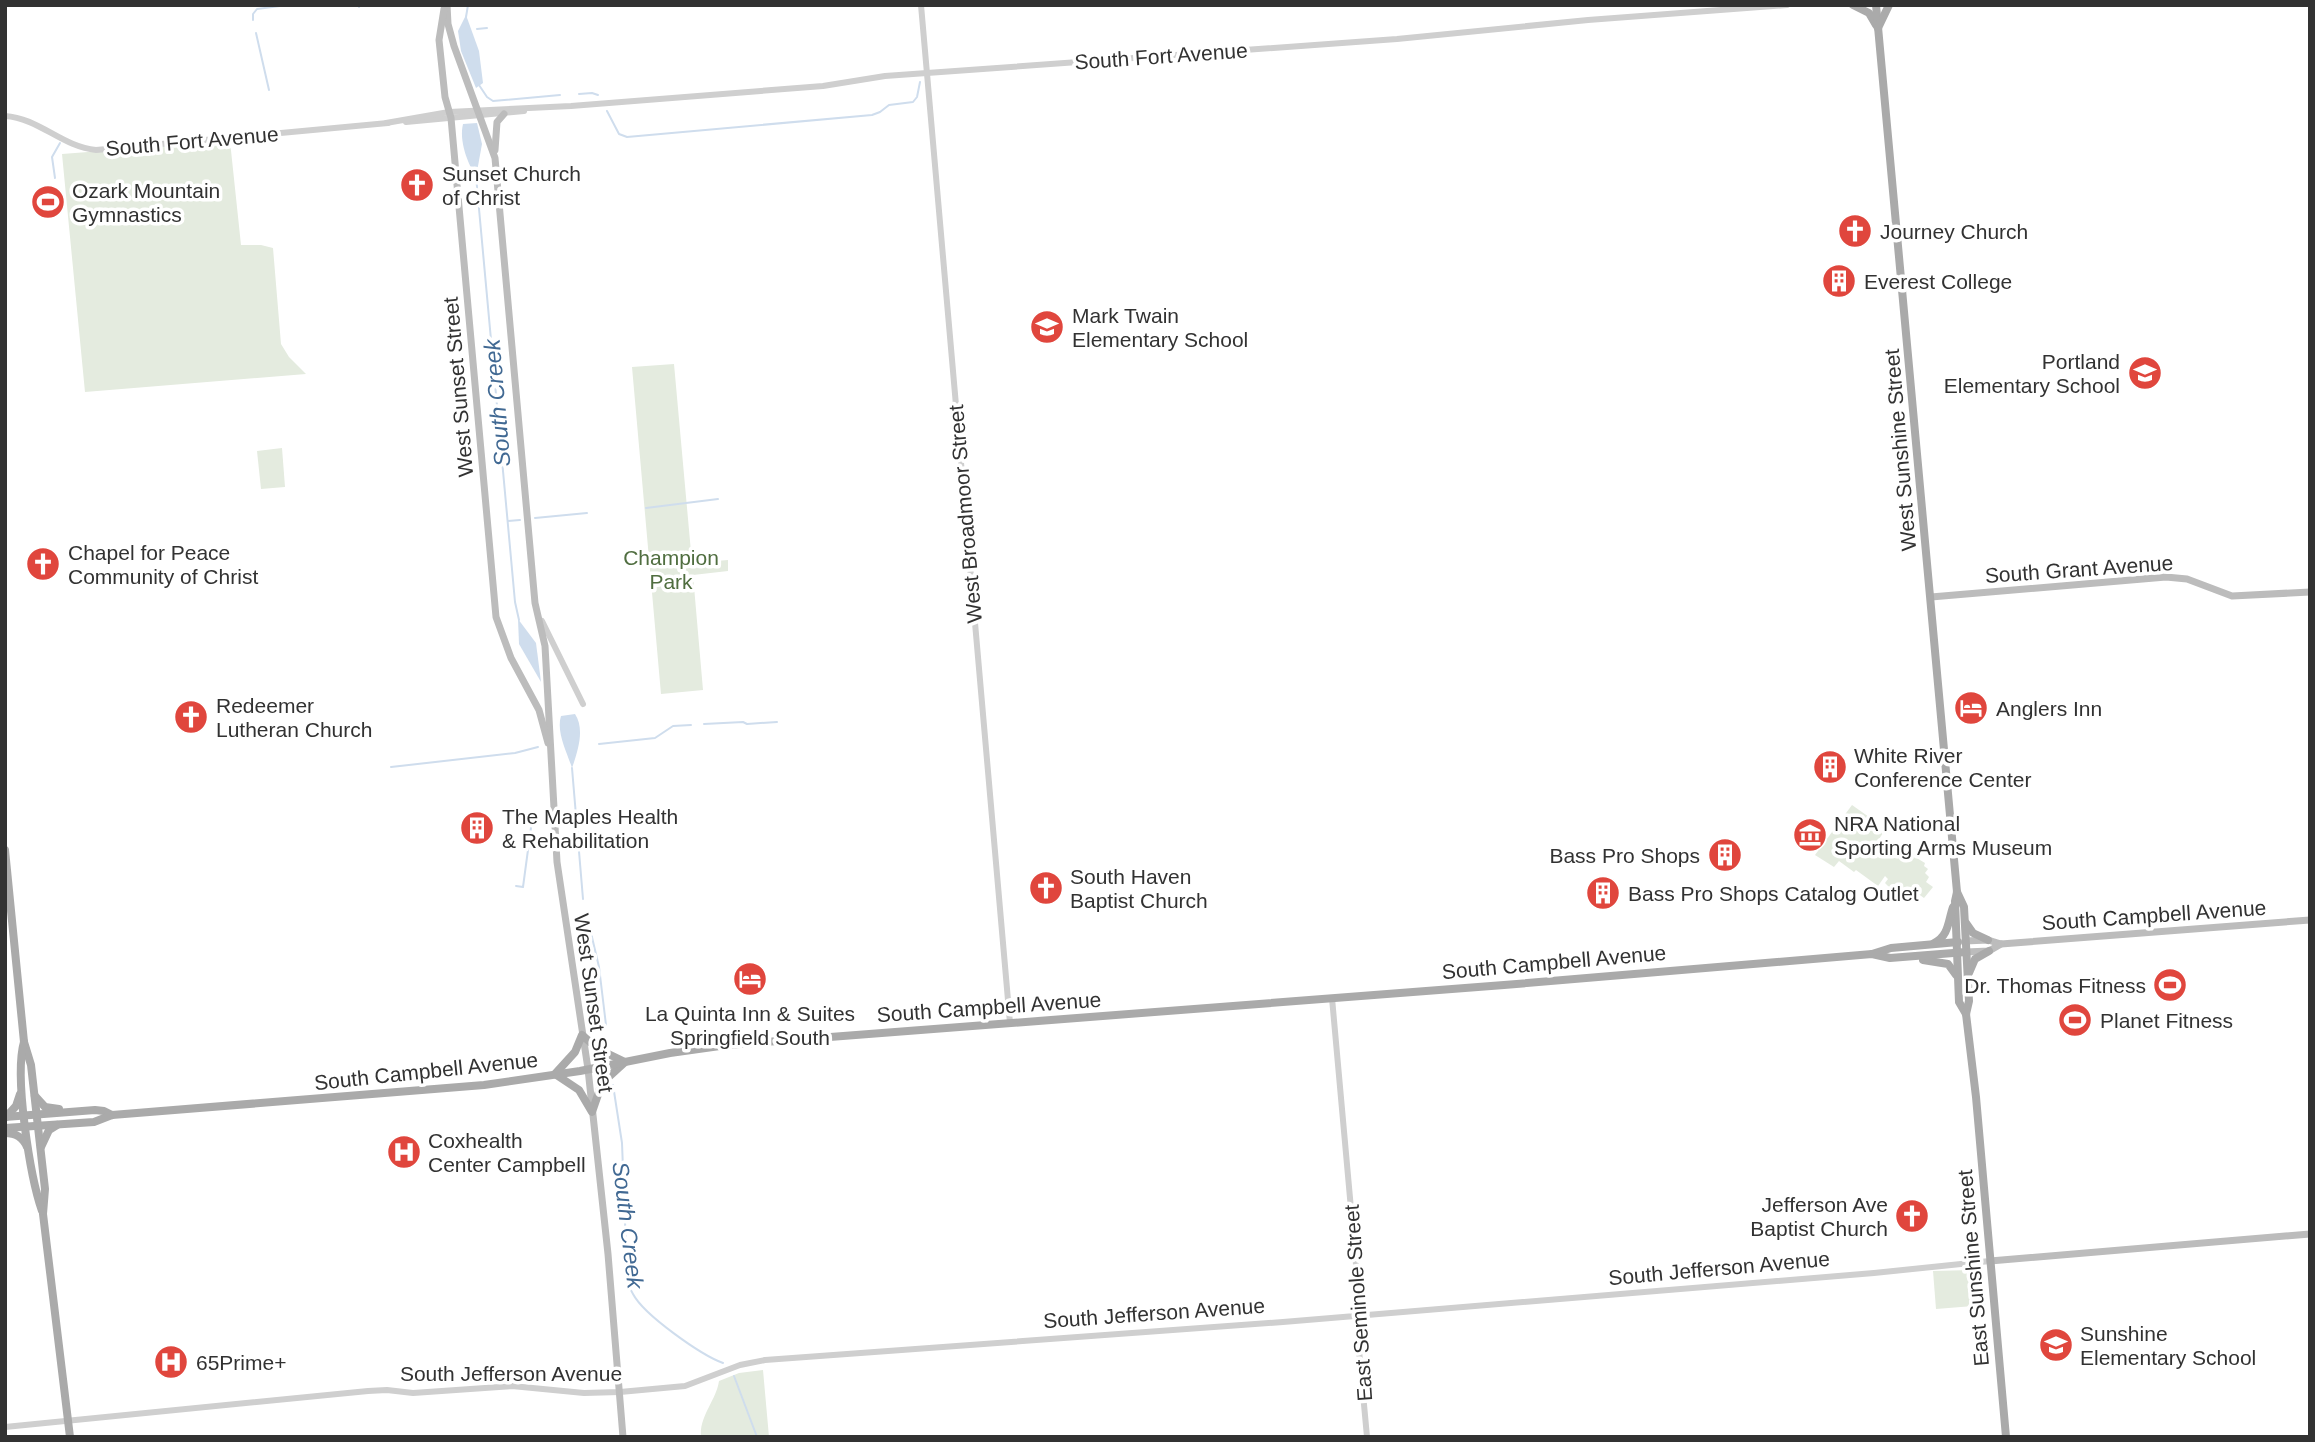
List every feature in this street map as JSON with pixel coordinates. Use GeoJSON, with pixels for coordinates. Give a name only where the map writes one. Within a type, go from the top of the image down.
{"type":"FeatureCollection","features":[{"type":"Feature","properties":{"kind":"main road","name":"West Sunset Street"},"geometry":{"type":"LineString","coordinates":[[446,5],[454,46],[495,158],[535,603],[545,646],[557,862],[588,1069],[608,1254],[623,1437]]}},
{"type":"Feature","properties":{"kind":"main road","name":"West Sunset Street"},"geometry":{"type":"LineString","coordinates":[[446,5],[439,40],[445,97],[450,115],[496,617],[511,658],[539,710],[551,757]]}},
{"type":"Feature","properties":{"kind":"main road"},"geometry":{"type":"LineString","coordinates":[[1853,5],[1869,13],[1878,28]]}},
{"type":"Feature","properties":{"kind":"main road","name":"West Sunshine Street"},"geometry":{"type":"LineString","coordinates":[[1876,5],[1931,597],[1963,979],[1969,1001],[1966,1014],[1976,1097]]}},
{"type":"Feature","properties":{"kind":"main road"},"geometry":{"type":"LineString","coordinates":[[1878,28],[1889,5]]}},
{"type":"Feature","properties":{"kind":"main road"},"geometry":{"type":"LineString","coordinates":[[495,158],[496,126],[504,114]]}},
{"type":"Feature","properties":{"kind":"main road","name":"South Grant Avenue"},"geometry":{"type":"LineString","coordinates":[[1931,597],[2166,577],[2187,579],[2232,596],[2310,592]]}},
{"type":"Feature","properties":{"kind":"main road"},"geometry":{"type":"LineString","coordinates":[[5,850],[24,1042],[31,1065],[45,1189],[43,1214],[70,1437]]}},
{"type":"Feature","properties":{"kind":"main road"},"geometry":{"type":"LineString","coordinates":[[1928,944],[1939,941],[1945,934],[1956,896]]}},
{"type":"Feature","properties":{"kind":"main road","name":"West Sunshine Street"},"geometry":{"type":"LineString","coordinates":[[1956,896],[1962,901],[1964,916],[1961,942]]}},
{"type":"Feature","properties":{"kind":"main road"},"geometry":{"type":"LineString","coordinates":[[1964,916],[1973,933],[1988,940]]}},
{"type":"Feature","properties":{"kind":"main road","name":"South Campbell Avenue"},"geometry":{"type":"LineString","coordinates":[[5,1130],[37,1125],[94,1122],[112,1115],[474,1086],[727,1045],[1872,954],[1891,948],[1928,944],[1988,940],[2001,944],[2310,920]]}},
{"type":"Feature","properties":{"kind":"main road","name":"South Campbell Avenue"},"geometry":{"type":"LineString","coordinates":[[1872,954],[1890,958],[1914,957],[1989,951],[2001,944]]}},
{"type":"Feature","properties":{"kind":"main road"},"geometry":{"type":"LineString","coordinates":[[1914,957],[1948,964],[1963,979],[1975,959],[1989,951]]}},
{"type":"Feature","properties":{"kind":"main road"},"geometry":{"type":"LineString","coordinates":[[582,1035],[598,1049],[625,1062],[602,1083],[592,1112],[579,1090],[555,1074],[575,1052],[582,1035]]}},
{"type":"Feature","properties":{"kind":"main road"},"geometry":{"type":"LineString","coordinates":[[24,1042],[20,1067],[26,1126],[34,1189],[43,1214]]}},
{"type":"Feature","properties":{"kind":"main road"},"geometry":{"type":"LineString","coordinates":[[6,1117],[16,1106],[22,1087]]}},
{"type":"Feature","properties":{"kind":"main road"},"geometry":{"type":"LineString","coordinates":[[34,1094],[40,1103],[50,1109],[89,1111]]}},
{"type":"Feature","properties":{"kind":"main road","name":"East Sunshine Street"},"geometry":{"type":"LineString","coordinates":[[1976,1097],[2006,1437]]}},
{"type":"Feature","properties":{"kind":"main road","name":"South Campbell Avenue"},"geometry":{"type":"LineString","coordinates":[[6,1117],[89,1111],[104,1111],[112,1115]]}},
{"type":"Feature","properties":{"kind":"main road"},"geometry":{"type":"LineString","coordinates":[[40,1150],[49,1130],[59,1124]]}},
{"type":"Feature","properties":{"kind":"main road"},"geometry":{"type":"LineString","coordinates":[[5,1130],[24,1139],[29,1151]]}},
{"type":"Feature","properties":{"kind":"main road","name":"South Jefferson Avenue"},"geometry":{"type":"LineString","coordinates":[[1990,1261],[2310,1234]]}},
{"type":"Feature","properties":{"kind":"street","name":"West Broadmoor Street"},"geometry":{"type":"LineString","coordinates":[[921,5],[1010,1023]]}},
{"type":"Feature","properties":{"kind":"street","name":"South Fort Avenue"},"geometry":{"type":"LineString","coordinates":[[5,116],[29,120],[77,146],[96,150],[450,115],[823,86],[927,73],[1392,39],[1588,20],[1787,5]]}},
{"type":"Feature","properties":{"kind":"street","name":"South Fort Avenue"},"geometry":{"type":"LineString","coordinates":[[480,113],[504,114],[536,108]]}},
{"type":"Feature","properties":{"kind":"street"},"geometry":{"type":"LineString","coordinates":[[535,603],[547,635],[583,704]]}},
{"type":"Feature","properties":{"kind":"street","name":"East Seminole Street"},"geometry":{"type":"LineString","coordinates":[[1332,998],[1360,1315],[1359,1350],[1367,1437]]}},
{"type":"Feature","properties":{"kind":"street","name":"South Jefferson Avenue"},"geometry":{"type":"LineString","coordinates":[[5,1427],[377,1391],[413,1394],[512,1387],[584,1394],[620,1392],[685,1386],[740,1365],[765,1360],[1360,1315],[1990,1261]]}},
{"type":"Feature","properties":{"kind":"green space"},"geometry":{"type":"Polygon","coordinates":[[[230,141],[241,245],[273,248],[281,344],[289,357],[306,374],[85,392],[62,154],[230,141]]]}},
{"type":"Feature","properties":{"kind":"green space","name":"Champion Park"},"geometry":{"type":"Polygon","coordinates":[[[674,364],[692,563],[728,560],[728,571],[693,575],[703,690],[661,694],[632,367],[674,364]]]}},
{"type":"Feature","properties":{"kind":"green space"},"geometry":{"type":"Polygon","coordinates":[[[282,448],[285,487],[261,489],[257,451],[282,448]]]}},
{"type":"Feature","properties":{"kind":"green space"},"geometry":{"type":"Polygon","coordinates":[[[1852,805],[1869,817],[1867,820],[1883,833],[1879,839],[1896,851],[1900,848],[1925,863],[1924,866],[1928,869],[1925,873],[1929,877],[1926,882],[1933,887],[1924,898],[1917,893],[1913,898],[1909,894],[1906,899],[1900,897],[1888,889],[1885,883],[1888,879],[1885,876],[1878,886],[1839,861],[1834,867],[1815,855],[1852,805]]]}},
{"type":"Feature","properties":{"kind":"green space"},"geometry":{"type":"Polygon","coordinates":[[[1972,1270],[1982,1275],[1986,1305],[1936,1309],[1933,1271],[1972,1270]]]}},
{"type":"Feature","properties":{"kind":"green space"},"geometry":{"type":"Polygon","coordinates":[[[763,1370],[769,1437],[701,1437],[705,1415],[719,1381],[739,1373],[763,1370]]]}},
{"type":"Feature","properties":{"kind":"water"},"geometry":{"type":"Polygon","coordinates":[[[466,15],[479,51],[483,83],[476,88],[461,51],[458,31],[466,15]]]}},
{"type":"Feature","properties":{"kind":"water"},"geometry":{"type":"Polygon","coordinates":[[[477,123],[482,144],[476,177],[465,151],[462,131],[463,124],[477,123]]]}},
{"type":"Feature","properties":{"kind":"water"},"geometry":{"type":"Polygon","coordinates":[[[518,619],[536,643],[541,682],[519,644],[518,619]]]}},
{"type":"Feature","properties":{"kind":"water"},"geometry":{"type":"Polygon","coordinates":[[[575,714],[580,733],[572,768],[563,742],[560,722],[561,716],[575,714]]]}},
{"type":"Feature","properties":{"kind":"waterway","name":"South Creek"},"geometry":{"type":"LineString","coordinates":[[466,17],[468,5]]}},
{"type":"Feature","properties":{"kind":"waterway"},"geometry":{"type":"LineString","coordinates":[[253,20],[257,9],[280,6]]}},
{"type":"Feature","properties":{"kind":"waterway"},"geometry":{"type":"LineString","coordinates":[[477,29],[487,28]]}},
{"type":"Feature","properties":{"kind":"waterway"},"geometry":{"type":"LineString","coordinates":[[256,33],[269,90]]}},
{"type":"Feature","properties":{"kind":"waterway"},"geometry":{"type":"LineString","coordinates":[[607,111],[619,134],[627,137],[872,115],[889,105],[913,102],[917,97],[920,82]]}},
{"type":"Feature","properties":{"kind":"waterway"},"geometry":{"type":"LineString","coordinates":[[479,85],[493,101],[560,95]]}},
{"type":"Feature","properties":{"kind":"waterway"},"geometry":{"type":"LineString","coordinates":[[579,94],[598,95]]}},
{"type":"Feature","properties":{"kind":"waterway"},"geometry":{"type":"LineString","coordinates":[[55,178],[52,157],[60,143]]}},
{"type":"Feature","properties":{"kind":"waterway","name":"South Creek"},"geometry":{"type":"LineString","coordinates":[[476,176],[515,602],[519,620]]}},
{"type":"Feature","properties":{"kind":"waterway"},"geometry":{"type":"LineString","coordinates":[[646,508],[718,499]]}},
{"type":"Feature","properties":{"kind":"waterway"},"geometry":{"type":"LineString","coordinates":[[535,518],[587,513]]}},
{"type":"Feature","properties":{"kind":"waterway"},"geometry":{"type":"LineString","coordinates":[[508,521],[520,520]]}},
{"type":"Feature","properties":{"kind":"waterway"},"geometry":{"type":"LineString","coordinates":[[704,724],[777,722]]}},
{"type":"Feature","properties":{"kind":"waterway"},"geometry":{"type":"LineString","coordinates":[[599,744],[655,738],[673,726],[691,725]]}},
{"type":"Feature","properties":{"kind":"waterway"},"geometry":{"type":"LineString","coordinates":[[391,767],[515,753],[538,747]]}},
{"type":"Feature","properties":{"kind":"waterway","name":"South Creek"},"geometry":{"type":"LineString","coordinates":[[572,768],[583,899]]}},
{"type":"Feature","properties":{"kind":"waterway"},"geometry":{"type":"LineString","coordinates":[[516,886],[523,887],[532,820]]}},
{"type":"Feature","properties":{"kind":"waterway","name":"South Creek"},"geometry":{"type":"LineString","coordinates":[[587,916],[599,967],[606,1025]]}},
{"type":"Feature","properties":{"kind":"waterway","name":"South Creek"},"geometry":{"type":"LineString","coordinates":[[613,1085],[622,1143],[628,1282],[639,1303],[649,1313],[688,1343],[723,1363]]}},
{"type":"Feature","properties":{"kind":"waterway","name":"South Creek"},"geometry":{"type":"LineString","coordinates":[[734,1376],[757,1437]]}},
{"type":"Feature","properties":{"kind":"place","name":"Sunset Church of Christ"},"geometry":{"type":"Point","coordinates":[417,185]}},
{"type":"Feature","properties":{"kind":"place","name":"Ozark Mountain Gymnastics"},"geometry":{"type":"Point","coordinates":[48,202]}},
{"type":"Feature","properties":{"kind":"place","name":"Journey Church"},"geometry":{"type":"Point","coordinates":[1855,231]}},
{"type":"Feature","properties":{"kind":"place","name":"Everest College"},"geometry":{"type":"Point","coordinates":[1839,281]}},
{"type":"Feature","properties":{"kind":"place","name":"Mark Twain Elementary School"},"geometry":{"type":"Point","coordinates":[1047,327]}},
{"type":"Feature","properties":{"kind":"place","name":"Portland Elementary School"},"geometry":{"type":"Point","coordinates":[2145,373]}},
{"type":"Feature","properties":{"kind":"place","name":"Chapel for Peace Community of Christ"},"geometry":{"type":"Point","coordinates":[43,564]}},
{"type":"Feature","properties":{"kind":"place","name":"Anglers Inn"},"geometry":{"type":"Point","coordinates":[1971,708]}},
{"type":"Feature","properties":{"kind":"place","name":"Redeemer Lutheran Church"},"geometry":{"type":"Point","coordinates":[191,717]}},
{"type":"Feature","properties":{"kind":"place","name":"White River Conference Center"},"geometry":{"type":"Point","coordinates":[1830,767]}},
{"type":"Feature","properties":{"kind":"place","name":"The Maples Health & Rehabilitation"},"geometry":{"type":"Point","coordinates":[477,828]}},
{"type":"Feature","properties":{"kind":"place","name":"NRA National Sporting Arms Museum"},"geometry":{"type":"Point","coordinates":[1810,835]}},
{"type":"Feature","properties":{"kind":"place","name":"Bass Pro Shops"},"geometry":{"type":"Point","coordinates":[1725,855]}},
{"type":"Feature","properties":{"kind":"place","name":"South Haven Baptist Church"},"geometry":{"type":"Point","coordinates":[1046,888]}},
{"type":"Feature","properties":{"kind":"place","name":"Bass Pro Shops Catalog Outlet"},"geometry":{"type":"Point","coordinates":[1603,893]}},
{"type":"Feature","properties":{"kind":"place","name":"La Quinta Inn & Suites Springfield South"},"geometry":{"type":"Point","coordinates":[750,979]}},
{"type":"Feature","properties":{"kind":"place","name":"Dr. Thomas Fitness"},"geometry":{"type":"Point","coordinates":[2170,985]}},
{"type":"Feature","properties":{"kind":"place","name":"Planet Fitness"},"geometry":{"type":"Point","coordinates":[2075,1020]}},
{"type":"Feature","properties":{"kind":"place","name":"Coxhealth Center Campbell"},"geometry":{"type":"Point","coordinates":[404,1152]}},
{"type":"Feature","properties":{"kind":"place","name":"Jefferson Ave Baptist Church"},"geometry":{"type":"Point","coordinates":[1912,1216]}},
{"type":"Feature","properties":{"kind":"place","name":"Sunshine Elementary School"},"geometry":{"type":"Point","coordinates":[2056,1345]}},
{"type":"Feature","properties":{"kind":"place","name":"65Prime+"},"geometry":{"type":"Point","coordinates":[171,1362]}}]}
